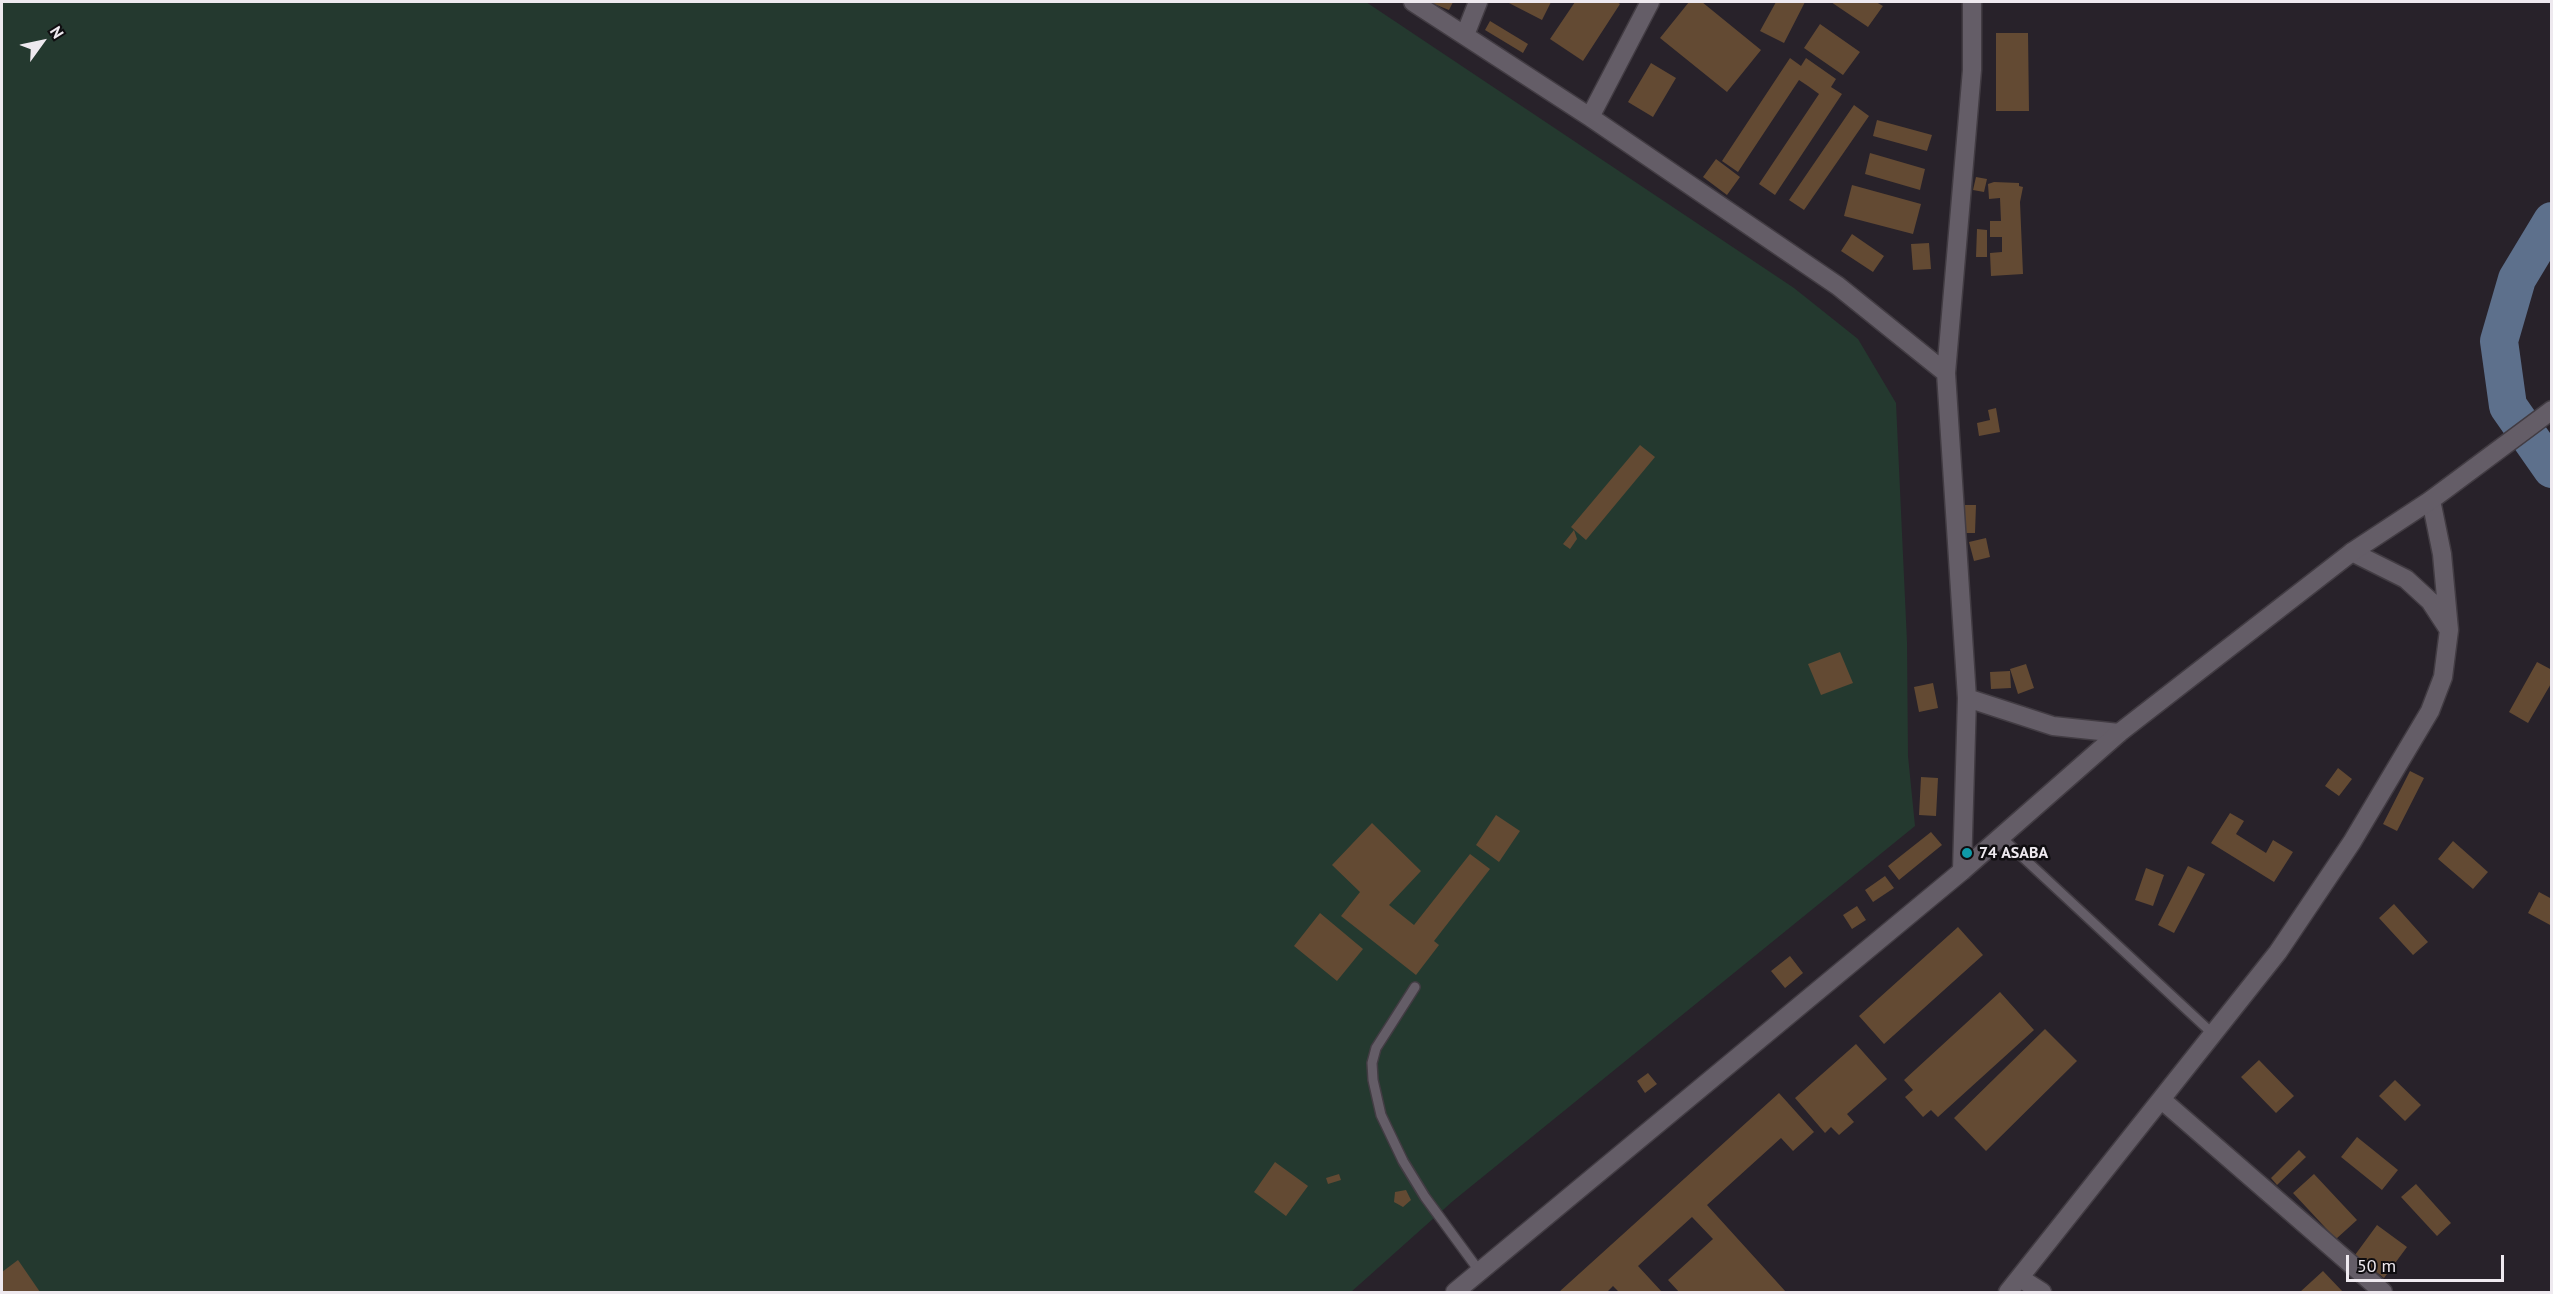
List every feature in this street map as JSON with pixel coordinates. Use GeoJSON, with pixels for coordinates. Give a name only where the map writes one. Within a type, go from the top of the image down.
{"type":"FeatureCollection","features":[{"type":"Feature","properties":{"kind":"street"},"geometry":{"type":"LineString","coordinates":[[1413,2],[1590,117],[1838,286],[1946,373]]}},
{"type":"Feature","properties":{"kind":"street"},"geometry":{"type":"LineString","coordinates":[[1465,35],[1478,2]]}},
{"type":"Feature","properties":{"kind":"street"},"geometry":{"type":"LineString","coordinates":[[1590,117],[1650,2]]}},
{"type":"Feature","properties":{"kind":"street"},"geometry":{"type":"LineString","coordinates":[[1962,871],[1967,698],[1946,373],[1972,70],[1972,2]]}},
{"type":"Feature","properties":{"kind":"street"},"geometry":{"type":"LineString","coordinates":[[1455,1293],[1962,871],[2119,733],[2352,552],[2431,500],[2550,411]]}},
{"type":"Feature","properties":{"kind":"street"},"geometry":{"type":"LineString","coordinates":[[2008,1293],[2284,943],[2352,842],[2430,711],[2443,677],[2449,630],[2442,554],[2431,500]]}},
{"type":"Feature","properties":{"kind":"street"},"geometry":{"type":"LineString","coordinates":[[2352,552],[2406,579],[2430,601],[2449,630]]}},
{"type":"Feature","properties":{"kind":"street"},"geometry":{"type":"LineString","coordinates":[[1967,698],[2053,726],[2119,733]]}},
{"type":"Feature","properties":{"kind":"street"},"geometry":{"type":"LineString","coordinates":[[2162,1100],[2383,1293]]}},
{"type":"Feature","properties":{"kind":"street"},"geometry":{"type":"LineString","coordinates":[[2020,1278],[2042,1293]]}},
{"type":"Feature","properties":{"kind":"lane"},"geometry":{"type":"LineString","coordinates":[[2001,837],[2213,1035]]}},
{"type":"Feature","properties":{"kind":"lane"},"geometry":{"type":"LineString","coordinates":[[1415,987],[1376,1048],[1372,1063],[1373,1080],[1381,1114],[1403,1161],[1425,1197],[1480,1272]]}},
{"type":"Feature","properties":{"kind":"green space"},"geometry":{"type":"Polygon","coordinates":[[[2,2],[1366,2],[1794,288],[1858,339],[1896,403],[1907,642],[1908,756],[1915,826],[1453,1201],[1351,1292],[2,1292],[2,2]]]}},
{"type":"Feature","properties":{"kind":"building"},"geometry":{"type":"Polygon","coordinates":[[[1429,2],[1453,2],[1449,10],[1429,2]]]}},
{"type":"Feature","properties":{"kind":"building"},"geometry":{"type":"Polygon","coordinates":[[[1507,2],[1551,2],[1542,20],[1507,2]]]}},
{"type":"Feature","properties":{"kind":"building"},"geometry":{"type":"Polygon","coordinates":[[[1575,2],[1617,2],[1620,4],[1583,61],[1550,39],[1575,2]]]}},
{"type":"Feature","properties":{"kind":"building"},"geometry":{"type":"Polygon","coordinates":[[[1689,2],[1702,2],[1761,50],[1727,92],[1660,38],[1689,2]]]}},
{"type":"Feature","properties":{"kind":"building"},"geometry":{"type":"Polygon","coordinates":[[[1776,2],[1805,2],[1784,43],[1760,31],[1776,2]]]}},
{"type":"Feature","properties":{"kind":"building"},"geometry":{"type":"Polygon","coordinates":[[[1831,2],[1876,2],[1883,6],[1868,27],[1831,2]]]}},
{"type":"Feature","properties":{"kind":"building"},"geometry":{"type":"Polygon","coordinates":[[[1490,21],[1528,44],[1523,53],[1485,30],[1490,21]]]}},
{"type":"Feature","properties":{"kind":"building"},"geometry":{"type":"Polygon","coordinates":[[[1820,24],[1860,52],[1843,75],[1804,48],[1820,24]]]}},
{"type":"Feature","properties":{"kind":"building"},"geometry":{"type":"Polygon","coordinates":[[[1996,33],[2028,33],[2029,111],[1996,111],[1996,33]]]}},
{"type":"Feature","properties":{"kind":"building"},"geometry":{"type":"Polygon","coordinates":[[[1790,58],[1801,66],[1806,58],[1836,79],[1831,87],[1842,94],[1775,195],[1759,184],[1819,94],[1799,80],[1738,172],[1722,161],[1790,58]]]}},
{"type":"Feature","properties":{"kind":"building"},"geometry":{"type":"Polygon","coordinates":[[[1651,63],[1676,78],[1653,117],[1628,102],[1651,63]]]}},
{"type":"Feature","properties":{"kind":"building"},"geometry":{"type":"Polygon","coordinates":[[[1854,105],[1869,116],[1804,210],[1789,200],[1854,105]]]}},
{"type":"Feature","properties":{"kind":"building"},"geometry":{"type":"Polygon","coordinates":[[[1877,120],[1932,135],[1927,151],[1873,136],[1877,120]]]}},
{"type":"Feature","properties":{"kind":"building"},"geometry":{"type":"Polygon","coordinates":[[[1870,153],[1925,169],[1920,190],[1865,174],[1870,153]]]}},
{"type":"Feature","properties":{"kind":"building"},"geometry":{"type":"Polygon","coordinates":[[[1716,159],[1740,177],[1727,195],[1703,177],[1716,159]]]}},
{"type":"Feature","properties":{"kind":"building"},"geometry":{"type":"Polygon","coordinates":[[[1976,177],[1987,179],[1984,192],[1973,190],[1976,177]]]}},
{"type":"Feature","properties":{"kind":"building"},"geometry":{"type":"Polygon","coordinates":[[[1994,182],[2019,183],[2019,186],[2023,187],[2020,202],[2023,274],[1991,276],[1990,253],[2002,252],[2002,237],[1990,237],[1990,221],[2001,221],[2000,198],[1989,199],[1988,184],[1994,182]]]}},
{"type":"Feature","properties":{"kind":"building"},"geometry":{"type":"Polygon","coordinates":[[[1852,185],[1921,204],[1913,234],[1844,216],[1852,185]]]}},
{"type":"Feature","properties":{"kind":"building"},"geometry":{"type":"Polygon","coordinates":[[[1977,229],[1987,230],[1987,257],[1976,257],[1977,229]]]}},
{"type":"Feature","properties":{"kind":"building"},"geometry":{"type":"Polygon","coordinates":[[[1852,234],[1884,256],[1873,272],[1841,251],[1852,234]]]}},
{"type":"Feature","properties":{"kind":"building"},"geometry":{"type":"Polygon","coordinates":[[[1929,243],[1931,269],[1913,270],[1911,244],[1929,243]]]}},
{"type":"Feature","properties":{"kind":"building"},"geometry":{"type":"Polygon","coordinates":[[[1996,408],[2000,432],[1979,436],[1977,423],[1990,420],[1988,410],[1996,408]]]}},
{"type":"Feature","properties":{"kind":"building"},"geometry":{"type":"Polygon","coordinates":[[[1640,445],[1655,457],[1586,540],[1571,527],[1640,445]]]}},
{"type":"Feature","properties":{"kind":"building"},"geometry":{"type":"Polygon","coordinates":[[[1963,505],[1976,505],[1975,533],[1963,533],[1963,505]]]}},
{"type":"Feature","properties":{"kind":"building"},"geometry":{"type":"Polygon","coordinates":[[[1574,530],[1577,539],[1570,549],[1563,544],[1574,530]]]}},
{"type":"Feature","properties":{"kind":"building"},"geometry":{"type":"Polygon","coordinates":[[[1986,538],[1990,557],[1974,561],[1969,542],[1986,538]]]}},
{"type":"Feature","properties":{"kind":"building"},"geometry":{"type":"Polygon","coordinates":[[[1840,652],[1853,683],[1821,695],[1808,664],[1840,652]]]}},
{"type":"Feature","properties":{"kind":"building"},"geometry":{"type":"Polygon","coordinates":[[[2537,662],[2552,670],[2552,682],[2528,723],[2509,712],[2537,662]]]}},
{"type":"Feature","properties":{"kind":"building"},"geometry":{"type":"Polygon","coordinates":[[[2026,664],[2034,688],[2018,694],[2010,669],[2026,664]]]}},
{"type":"Feature","properties":{"kind":"building"},"geometry":{"type":"Polygon","coordinates":[[[2010,671],[2011,688],[1991,689],[1990,672],[2010,671]]]}},
{"type":"Feature","properties":{"kind":"building"},"geometry":{"type":"Polygon","coordinates":[[[1933,683],[1938,708],[1919,712],[1914,687],[1933,683]]]}},
{"type":"Feature","properties":{"kind":"building"},"geometry":{"type":"Polygon","coordinates":[[[2338,768],[2352,779],[2339,796],[2325,786],[2338,768]]]}},
{"type":"Feature","properties":{"kind":"building"},"geometry":{"type":"Polygon","coordinates":[[[2410,771],[2424,778],[2397,831],[2383,824],[2410,771]]]}},
{"type":"Feature","properties":{"kind":"building"},"geometry":{"type":"Polygon","coordinates":[[[1921,777],[1938,778],[1936,816],[1919,815],[1921,777]]]}},
{"type":"Feature","properties":{"kind":"building"},"geometry":{"type":"Polygon","coordinates":[[[2230,813],[2244,821],[2236,834],[2266,853],[2273,840],[2293,852],[2274,882],[2211,843],[2230,813]]]}},
{"type":"Feature","properties":{"kind":"building"},"geometry":{"type":"Polygon","coordinates":[[[1496,815],[1520,831],[1499,862],[1476,845],[1496,815]]]}},
{"type":"Feature","properties":{"kind":"building"},"geometry":{"type":"Polygon","coordinates":[[[1372,823],[1421,871],[1389,905],[1414,925],[1470,854],[1490,869],[1434,941],[1439,945],[1416,975],[1341,916],[1360,892],[1332,865],[1372,823]]]}},
{"type":"Feature","properties":{"kind":"building"},"geometry":{"type":"Polygon","coordinates":[[[1931,832],[1942,845],[1899,880],[1888,866],[1931,832]]]}},
{"type":"Feature","properties":{"kind":"building"},"geometry":{"type":"Polygon","coordinates":[[[2453,841],[2488,872],[2473,889],[2438,859],[2453,841]]]}},
{"type":"Feature","properties":{"kind":"building"},"geometry":{"type":"Polygon","coordinates":[[[2188,866],[2205,874],[2174,933],[2158,925],[2188,866]]]}},
{"type":"Feature","properties":{"kind":"building"},"geometry":{"type":"Polygon","coordinates":[[[2146,868],[2164,875],[2153,906],[2135,900],[2146,868]]]}},
{"type":"Feature","properties":{"kind":"building"},"geometry":{"type":"Polygon","coordinates":[[[1885,876],[1894,888],[1873,902],[1865,890],[1885,876]]]}},
{"type":"Feature","properties":{"kind":"building"},"geometry":{"type":"Polygon","coordinates":[[[2539,892],[2552,899],[2552,926],[2528,913],[2539,892]]]}},
{"type":"Feature","properties":{"kind":"building"},"geometry":{"type":"Polygon","coordinates":[[[2394,904],[2428,942],[2413,955],[2379,918],[2394,904]]]}},
{"type":"Feature","properties":{"kind":"building"},"geometry":{"type":"Polygon","coordinates":[[[1857,906],[1866,920],[1852,929],[1843,915],[1857,906]]]}},
{"type":"Feature","properties":{"kind":"building"},"geometry":{"type":"Polygon","coordinates":[[[1320,913],[1363,949],[1337,981],[1294,946],[1320,913]]]}},
{"type":"Feature","properties":{"kind":"building"},"geometry":{"type":"Polygon","coordinates":[[[1958,927],[1983,955],[1884,1044],[1859,1016],[1958,927]]]}},
{"type":"Feature","properties":{"kind":"building"},"geometry":{"type":"Polygon","coordinates":[[[1790,956],[1803,973],[1785,988],[1771,971],[1790,956]]]}},
{"type":"Feature","properties":{"kind":"building"},"geometry":{"type":"Polygon","coordinates":[[[2000,992],[2034,1030],[1938,1117],[1931,1110],[1923,1117],[1905,1097],[1913,1090],[1904,1080],[2000,992]]]}},
{"type":"Feature","properties":{"kind":"building"},"geometry":{"type":"Polygon","coordinates":[[[2045,1029],[2077,1061],[1986,1151],[1954,1118],[2045,1029]]]}},
{"type":"Feature","properties":{"kind":"building"},"geometry":{"type":"Polygon","coordinates":[[[1856,1044],[1887,1079],[1847,1114],[1854,1122],[1839,1135],[1831,1127],[1825,1133],[1795,1098],[1856,1044]]]}},
{"type":"Feature","properties":{"kind":"building"},"geometry":{"type":"Polygon","coordinates":[[[2259,1060],[2294,1096],[2276,1113],[2241,1077],[2259,1060]]]}},
{"type":"Feature","properties":{"kind":"building"},"geometry":{"type":"Polygon","coordinates":[[[1648,1073],[1657,1084],[1645,1093],[1637,1081],[1648,1073]]]}},
{"type":"Feature","properties":{"kind":"building"},"geometry":{"type":"Polygon","coordinates":[[[2395,1080],[2421,1105],[2405,1121],[2379,1096],[2395,1080]]]}},
{"type":"Feature","properties":{"kind":"building"},"geometry":{"type":"Polygon","coordinates":[[[1779,1093],[1814,1132],[1793,1151],[1781,1138],[1707,1205],[1786,1292],[1679,1292],[1668,1280],[1713,1239],[1692,1217],[1638,1266],[1662,1292],[1619,1292],[1613,1286],[1607,1292],[1559,1292],[1779,1093]]]}},
{"type":"Feature","properties":{"kind":"building"},"geometry":{"type":"Polygon","coordinates":[[[2357,1137],[2398,1170],[2382,1190],[2341,1157],[2357,1137]]]}},
{"type":"Feature","properties":{"kind":"building"},"geometry":{"type":"Polygon","coordinates":[[[2299,1150],[2306,1157],[2277,1185],[2271,1178],[2299,1150]]]}},
{"type":"Feature","properties":{"kind":"building"},"geometry":{"type":"Polygon","coordinates":[[[1275,1162],[1308,1186],[1286,1216],[1254,1192],[1275,1162]]]}},
{"type":"Feature","properties":{"kind":"building"},"geometry":{"type":"Polygon","coordinates":[[[1339,1174],[1341,1180],[1328,1184],[1326,1178],[1339,1174]]]}},
{"type":"Feature","properties":{"kind":"building"},"geometry":{"type":"Polygon","coordinates":[[[2314,1174],[2357,1220],[2336,1239],[2293,1193],[2314,1174]]]}},
{"type":"Feature","properties":{"kind":"building"},"geometry":{"type":"Polygon","coordinates":[[[2416,1184],[2451,1223],[2437,1236],[2401,1197],[2416,1184]]]}},
{"type":"Feature","properties":{"kind":"building"},"geometry":{"type":"Polygon","coordinates":[[[1406,1190],[1411,1200],[1403,1207],[1394,1202],[1395,1192],[1406,1190]]]}},
{"type":"Feature","properties":{"kind":"building"},"geometry":{"type":"Polygon","coordinates":[[[2377,1225],[2407,1247],[2384,1278],[2355,1255],[2377,1225]]]}},
{"type":"Feature","properties":{"kind":"building"},"geometry":{"type":"Polygon","coordinates":[[[18,1260],[40,1292],[2,1292],[2,1272],[18,1260]]]}},
{"type":"Feature","properties":{"kind":"building"},"geometry":{"type":"Polygon","coordinates":[[[2323,1271],[2343,1292],[2300,1292],[2323,1271]]]}},
{"type":"Feature","properties":{"kind":"waterway"},"geometry":{"type":"LineString","coordinates":[[2552,221],[2517,279],[2499,341],[2508,406],[2552,469]]}},
{"type":"Feature","properties":{"kind":"place","name":"74 ASABA"},"geometry":{"type":"Point","coordinates":[1967,853]}}]}
